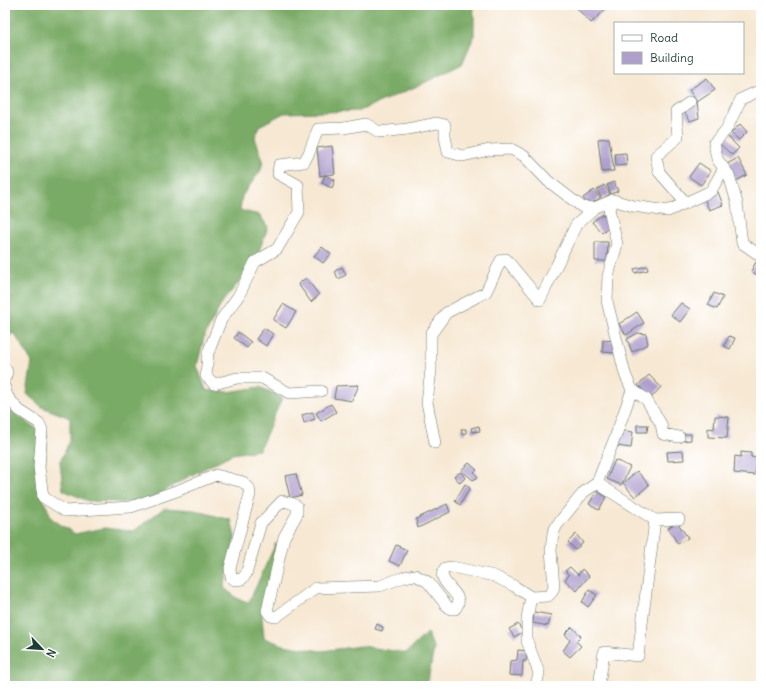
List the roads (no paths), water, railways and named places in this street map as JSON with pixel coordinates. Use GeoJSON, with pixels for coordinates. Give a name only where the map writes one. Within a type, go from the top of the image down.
{"type":"FeatureCollection","features":[{"type":"Feature","properties":{"kind":"street"},"geometry":{"type":"LineString","coordinates":[[761,90],[741,99],[726,130],[714,143],[717,159],[729,175],[737,203],[742,242],[761,256]]}},
{"type":"Feature","properties":{"kind":"street"},"geometry":{"type":"LineString","coordinates":[[686,203],[659,172],[656,156],[678,137],[676,112],[690,102]]}},
{"type":"Feature","properties":{"kind":"street"},"geometry":{"type":"LineString","coordinates":[[321,391],[289,393],[262,378],[237,378],[214,384],[206,376],[208,353],[221,320],[239,295],[255,262],[277,249],[299,212],[298,185],[278,174],[279,165],[304,162],[318,128],[344,128],[366,124],[379,132],[408,129],[437,123],[445,125],[445,136],[448,152],[463,156],[489,150],[511,149],[524,156],[548,181],[582,207],[594,208]]}},
{"type":"Feature","properties":{"kind":"street"},"geometry":{"type":"LineString","coordinates":[[435,443],[427,402],[431,370],[431,334],[446,313],[486,292],[501,260],[506,259],[540,300],[576,225],[594,208],[613,200],[633,206],[668,210],[711,192],[724,168]]}},
{"type":"Feature","properties":{"kind":"street"},"geometry":{"type":"LineString","coordinates":[[613,200],[609,209],[617,244],[608,276],[607,301],[625,374],[632,390],[646,399],[660,424],[663,434],[678,436]]}},
{"type":"Feature","properties":{"kind":"street"},"geometry":{"type":"LineString","coordinates":[[5,368],[7,372],[5,378]]}},
{"type":"Feature","properties":{"kind":"street"},"geometry":{"type":"LineString","coordinates":[[5,388],[7,396],[19,410],[39,423],[42,430],[39,467],[43,497],[65,511],[131,507],[216,475],[243,482],[247,485],[250,494],[230,568],[231,577],[235,580],[242,579],[246,574],[261,523],[282,501],[297,506],[297,514],[284,537],[282,545],[267,611],[271,616],[276,616],[316,588],[380,586],[404,577],[415,575],[428,582],[446,605],[451,609],[455,609],[458,599],[457,595],[443,579],[442,574],[445,568],[452,567],[494,576],[531,597],[545,597],[552,592],[554,587],[551,550],[553,533],[557,525],[584,492],[597,482],[632,390]]}},
{"type":"Feature","properties":{"kind":"street"},"geometry":{"type":"LineString","coordinates":[[597,482],[655,520],[679,519]]}},
{"type":"Feature","properties":{"kind":"street"},"geometry":{"type":"LineString","coordinates":[[599,686],[604,652],[638,656],[655,520]]}},
{"type":"Feature","properties":{"kind":"street"},"geometry":{"type":"LineString","coordinates":[[531,597],[527,618],[527,641],[539,673],[536,686]]}}]}
